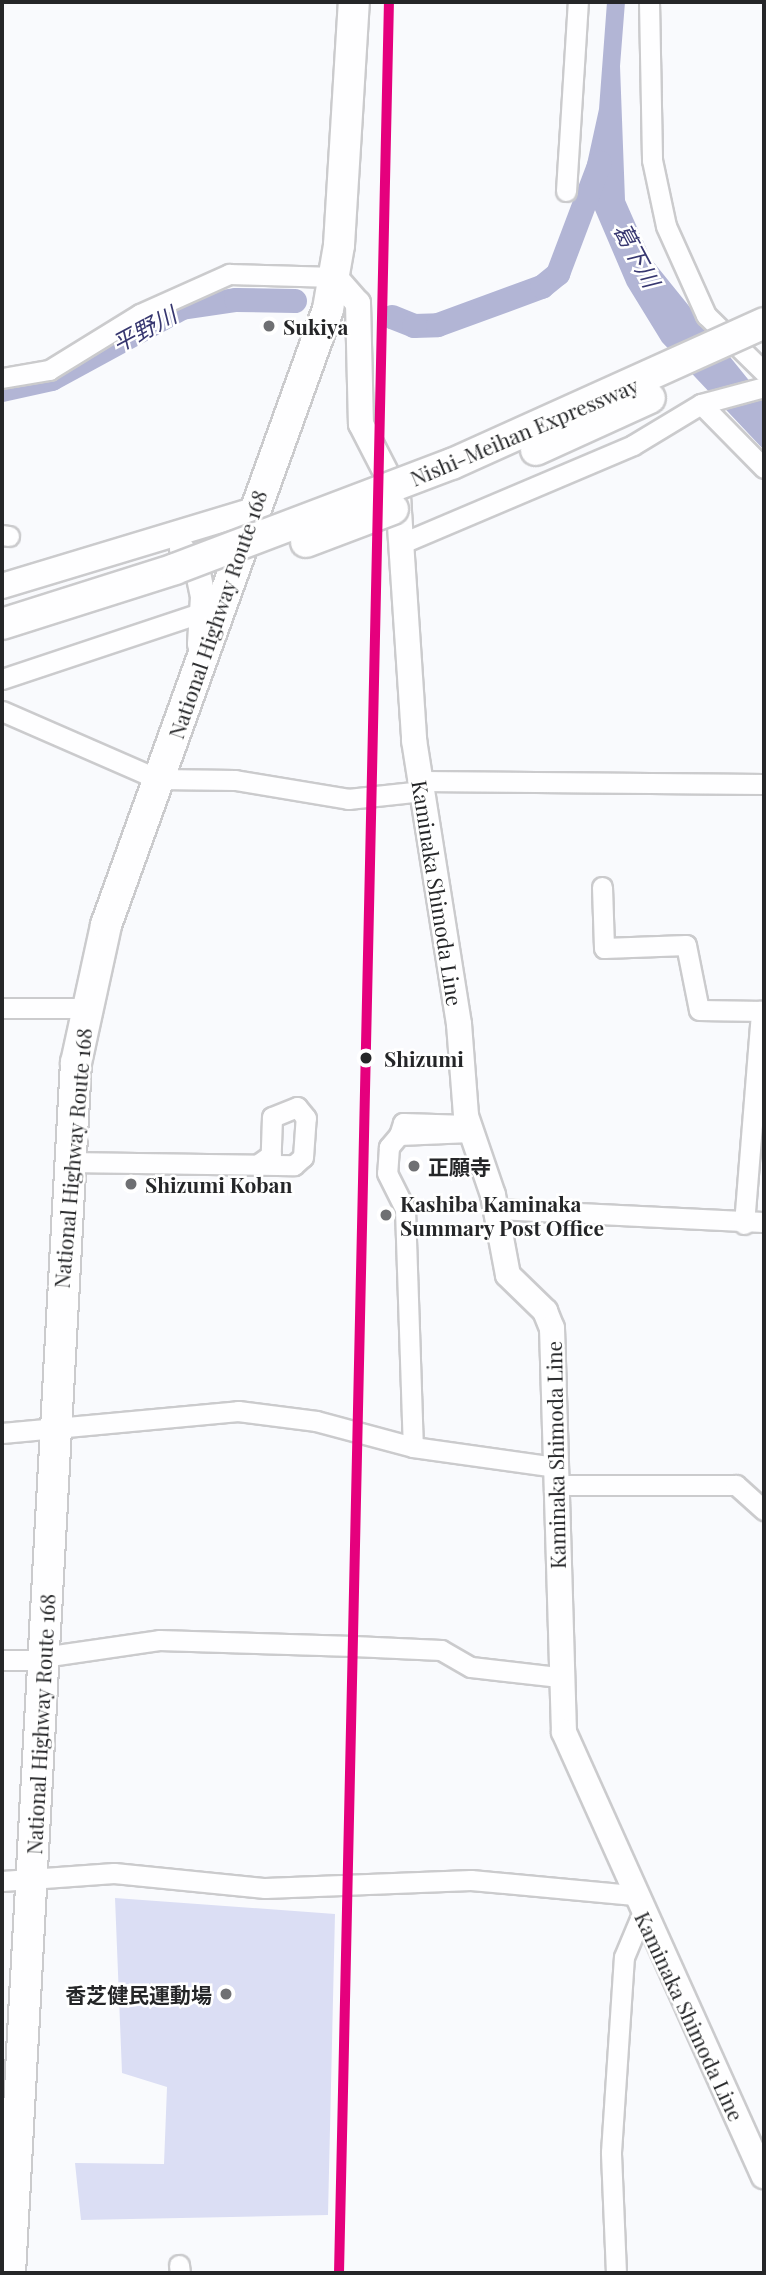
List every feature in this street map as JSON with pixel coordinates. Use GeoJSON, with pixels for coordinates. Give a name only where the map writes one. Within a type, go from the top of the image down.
{"type":"FeatureCollection","features":[{"type":"Feature","properties":{"kind":"highway","name":"National Highway Route 168"},"geometry":{"type":"LineString","coordinates":[[10,2273],[68,1162],[84,1008],[106,925],[191,692],[253,510],[313,356],[335,277],[354,2]]}},
{"type":"Feature","properties":{"kind":"highway","name":"Nishi-Meihan Expressway"},"geometry":{"type":"LineString","coordinates":[[2,624],[175,569],[452,464],[764,323]]}},
{"type":"Feature","properties":{"kind":"highway","name":"Nishi-Meihan Expressway"},"geometry":{"type":"LineString","coordinates":[[2,644],[354,524],[602,421],[764,343]]}},
{"type":"Feature","properties":{"kind":"main road","name":"Kaminaka Shimoda Line"},"geometry":{"type":"LineString","coordinates":[[335,277],[349,288],[362,318],[361,424],[394,481],[422,786],[469,1128],[496,1209],[508,1275],[550,1319],[559,1677],[564,1732],[638,1905],[756,2139],[764,2176]]}},
{"type":"Feature","properties":{"kind":"main road"},"geometry":{"type":"LineString","coordinates":[[2,586],[253,510]]}},
{"type":"Feature","properties":{"kind":"main road"},"geometry":{"type":"LineString","coordinates":[[166,537],[188,553],[198,573],[203,612],[191,692]]}},
{"type":"Feature","properties":{"kind":"street"},"geometry":{"type":"LineString","coordinates":[[566,191],[579,2]]}},
{"type":"Feature","properties":{"kind":"street"},"geometry":{"type":"LineString","coordinates":[[649,2],[652,159],[666,226],[706,315],[764,373]]}},
{"type":"Feature","properties":{"kind":"street"},"geometry":{"type":"LineString","coordinates":[[2,378],[48,370],[140,314],[229,274],[335,277]]}},
{"type":"Feature","properties":{"kind":"street"},"geometry":{"type":"LineString","coordinates":[[400,544],[633,445],[705,403],[764,387]]}},
{"type":"Feature","properties":{"kind":"street"},"geometry":{"type":"LineString","coordinates":[[705,403],[764,468]]}},
{"type":"Feature","properties":{"kind":"street"},"geometry":{"type":"LineString","coordinates":[[2,679],[203,612]]}},
{"type":"Feature","properties":{"kind":"street"},"geometry":{"type":"LineString","coordinates":[[2,711],[158,779],[235,780],[348,799],[422,786],[764,784]]}},
{"type":"Feature","properties":{"kind":"street"},"geometry":{"type":"LineString","coordinates":[[496,1209],[754,1223],[763,1011],[699,1010],[686,945],[604,948],[602,887]]}},
{"type":"Feature","properties":{"kind":"street"},"geometry":{"type":"LineString","coordinates":[[2,1008],[84,1008]]}},
{"type":"Feature","properties":{"kind":"street"},"geometry":{"type":"LineString","coordinates":[[413,1447],[405,1209],[387,1173],[389,1147],[403,1124],[469,1128]]}},
{"type":"Feature","properties":{"kind":"street"},"geometry":{"type":"LineString","coordinates":[[68,1162],[258,1164]]}},
{"type":"Feature","properties":{"kind":"street"},"geometry":{"type":"LineString","coordinates":[[2,1433],[54,1431],[238,1411],[316,1421],[413,1447],[555,1476],[736,1485],[764,1510]]}},
{"type":"Feature","properties":{"kind":"street"},"geometry":{"type":"LineString","coordinates":[[2,1660],[43,1658],[159,1640],[441,1650],[471,1667],[559,1677]]}},
{"type":"Feature","properties":{"kind":"street"},"geometry":{"type":"LineString","coordinates":[[2,1881],[114,1873],[279,1888],[471,1880],[638,1905],[624,1957],[611,2152],[616,2273]]}},
{"type":"Feature","properties":{"kind":"shaded area","name":"香芝健民運動場"},"geometry":{"type":"Polygon","coordinates":[[[115,1898],[335,1914],[328,2215],[81,2220],[75,2163],[164,2164],[167,2087],[122,2073],[115,1898]]]}},
{"type":"Feature","properties":{"kind":"water","name":"葛下川"},"geometry":{"type":"Polygon","coordinates":[[[607,2],[625,2],[620,66],[625,200],[651,259],[764,399],[764,450],[662,342],[627,285],[583,182],[599,109],[607,2]]]}},
{"type":"Feature","properties":{"kind":"waterway","name":"平野川"},"geometry":{"type":"LineString","coordinates":[[392,317],[414,326],[438,325],[542,287],[558,274],[600,163]]}},
{"type":"Feature","properties":{"kind":"waterway","name":"平野川"},"geometry":{"type":"LineString","coordinates":[[2,390],[52,379],[182,308],[236,300],[295,301]]}},
{"type":"Feature","properties":{"kind":"transit line"},"geometry":{"type":"LineString","coordinates":[[339,2273],[389,2]]}},
{"type":"Feature","properties":{"kind":"place","name":"Sukiya"},"geometry":{"type":"Point","coordinates":[269,326]}},
{"type":"Feature","properties":{"kind":"place","name":"Shizumi"},"geometry":{"type":"Point","coordinates":[366,1058]}},
{"type":"Feature","properties":{"kind":"place","name":"正願寺"},"geometry":{"type":"Point","coordinates":[414,1166]}},
{"type":"Feature","properties":{"kind":"place","name":"Shizumi Koban"},"geometry":{"type":"Point","coordinates":[131,1184]}},
{"type":"Feature","properties":{"kind":"place","name":"Kashiba Kaminaka Summary Post Office"},"geometry":{"type":"Point","coordinates":[386,1215]}},
{"type":"Feature","properties":{"kind":"place","name":"香芝健民運動場"},"geometry":{"type":"Point","coordinates":[226,1994]}}]}
